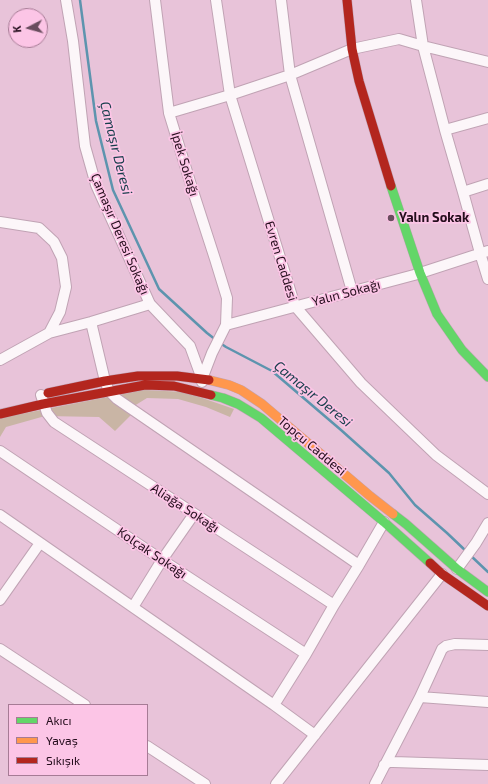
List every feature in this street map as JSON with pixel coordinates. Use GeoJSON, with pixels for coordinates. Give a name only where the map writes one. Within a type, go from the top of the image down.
{"type":"FeatureCollection","features":[{"type":"Feature","properties":{"kind":"street","name":"Çamaşır Deresi Sokağı"},"geometry":{"type":"LineString","coordinates":[[66,0],[73,41],[85,146],[96,185],[150,304],[190,346],[202,379]]}},
{"type":"Feature","properties":{"kind":"street","name":"İpek Sokağı"},"geometry":{"type":"LineString","coordinates":[[155,0],[169,113],[227,298],[226,325]]}},
{"type":"Feature","properties":{"kind":"street","name":"Evren Caddesi"},"geometry":{"type":"LineString","coordinates":[[216,0],[230,95],[295,306],[362,383],[436,454],[488,494]]}},
{"type":"Feature","properties":{"kind":"street"},"geometry":{"type":"LineString","coordinates":[[281,0],[290,75],[352,291]]}},
{"type":"Feature","properties":{"kind":"street"},"geometry":{"type":"LineString","coordinates":[[347,0],[352,49],[362,88],[420,273],[437,314],[462,350],[488,377]]}},
{"type":"Feature","properties":{"kind":"street"},"geometry":{"type":"LineString","coordinates":[[416,0],[423,46],[463,192],[484,252],[488,279]]}},
{"type":"Feature","properties":{"kind":"street"},"geometry":{"type":"LineString","coordinates":[[169,113],[290,75],[352,49],[399,39],[488,62]]}},
{"type":"Feature","properties":{"kind":"street"},"geometry":{"type":"LineString","coordinates":[[445,130],[488,118]]}},
{"type":"Feature","properties":{"kind":"street"},"geometry":{"type":"LineString","coordinates":[[463,192],[488,184]]}},
{"type":"Feature","properties":{"kind":"street"},"geometry":{"type":"LineString","coordinates":[[0,222],[39,228],[54,242],[62,258],[66,287],[60,312],[49,334]]}},
{"type":"Feature","properties":{"kind":"street","name":"Yalın Sokağı"},"geometry":{"type":"LineString","coordinates":[[226,325],[420,273],[484,252]]}},
{"type":"Feature","properties":{"kind":"street"},"geometry":{"type":"LineString","coordinates":[[0,360],[49,334],[150,304]]}},
{"type":"Feature","properties":{"kind":"street"},"geometry":{"type":"LineString","coordinates":[[90,322],[107,386],[117,399],[359,565]]}},
{"type":"Feature","properties":{"kind":"street"},"geometry":{"type":"LineString","coordinates":[[201,392],[202,379],[212,353],[226,325]]}},
{"type":"Feature","properties":{"kind":"street","name":"Topçu Caddesi"},"geometry":{"type":"LineString","coordinates":[[0,405],[42,399],[107,386],[138,376],[177,376],[202,379],[229,385],[241,390],[262,404],[370,496],[459,566],[488,592]]}},
{"type":"Feature","properties":{"kind":"street","name":"Topçu Caddesi"},"geometry":{"type":"LineString","coordinates":[[107,386],[174,386],[223,398],[238,404],[261,418],[384,522],[442,574],[488,606]]}},
{"type":"Feature","properties":{"kind":"street","name":"Topçu Caddesi"},"geometry":{"type":"LineString","coordinates":[[0,414],[42,399]]}},
{"type":"Feature","properties":{"kind":"street","name":"Aliağa Sokağı"},"geometry":{"type":"LineString","coordinates":[[42,399],[47,413],[54,422],[334,605]]}},
{"type":"Feature","properties":{"kind":"street","name":"Kolçak Sokağı"},"geometry":{"type":"LineString","coordinates":[[0,451],[162,560],[306,654]]}},
{"type":"Feature","properties":{"kind":"street"},"geometry":{"type":"LineString","coordinates":[[133,607],[162,560],[194,514]]}},
{"type":"Feature","properties":{"kind":"street"},"geometry":{"type":"LineString","coordinates":[[0,515],[315,735]]}},
{"type":"Feature","properties":{"kind":"street"},"geometry":{"type":"LineString","coordinates":[[274,705],[384,522]]}},
{"type":"Feature","properties":{"kind":"street"},"geometry":{"type":"LineString","coordinates":[[459,566],[476,543],[488,523]]}},
{"type":"Feature","properties":{"kind":"street"},"geometry":{"type":"LineString","coordinates":[[1,598],[40,543]]}},
{"type":"Feature","properties":{"kind":"street"},"geometry":{"type":"LineString","coordinates":[[276,784],[442,574]]}},
{"type":"Feature","properties":{"kind":"street"},"geometry":{"type":"LineString","coordinates":[[375,784],[420,698],[442,649],[446,646],[455,644],[488,646]]}},
{"type":"Feature","properties":{"kind":"street"},"geometry":{"type":"LineString","coordinates":[[0,649],[83,704]]}},
{"type":"Feature","properties":{"kind":"street"},"geometry":{"type":"LineString","coordinates":[[420,698],[488,702]]}},
{"type":"Feature","properties":{"kind":"street"},"geometry":{"type":"LineString","coordinates":[[148,747],[205,784]]}},
{"type":"Feature","properties":{"kind":"street"},"geometry":{"type":"LineString","coordinates":[[384,765],[389,762],[488,765]]}},
{"type":"Feature","properties":{"kind":"shaded area"},"geometry":{"type":"Polygon","coordinates":[[[144,390],[185,392],[234,409],[230,417],[206,407],[178,399],[147,398],[126,411],[131,415],[115,431],[99,417],[45,416],[6,427],[0,437],[0,418],[144,390]]]}},
{"type":"Feature","properties":{"kind":"waterway","name":"Çamaşır Deresi"},"geometry":{"type":"LineString","coordinates":[[80,0],[96,121],[113,190],[159,289],[216,340]]}},
{"type":"Feature","properties":{"kind":"waterway","name":"Çamaşır Deresi"},"geometry":{"type":"LineString","coordinates":[[220,343],[272,371],[389,473],[415,505],[467,552]]}},
{"type":"Feature","properties":{"kind":"waterway","name":"Çamaşır Deresi"},"geometry":{"type":"LineString","coordinates":[[470,555],[488,572]]}},
{"type":"Feature","properties":{"kind":"traffic: fast"},"geometry":{"type":"LineString","coordinates":[[391,186],[420,273],[437,314],[462,350],[488,377]]}},
{"type":"Feature","properties":{"kind":"traffic: fast"},"geometry":{"type":"LineString","coordinates":[[211,395],[238,404],[261,418],[430,563]]}},
{"type":"Feature","properties":{"kind":"traffic: fast"},"geometry":{"type":"LineString","coordinates":[[393,514],[457,569],[488,592]]}},
{"type":"Feature","properties":{"kind":"traffic: slow"},"geometry":{"type":"LineString","coordinates":[[209,380],[241,390],[262,404],[393,514]]}},
{"type":"Feature","properties":{"kind":"traffic: jam"},"geometry":{"type":"LineString","coordinates":[[347,0],[352,49],[359,81],[391,186]]}},
{"type":"Feature","properties":{"kind":"traffic: jam"},"geometry":{"type":"LineString","coordinates":[[48,393],[105,381],[138,376],[177,376],[209,380]]}},
{"type":"Feature","properties":{"kind":"traffic: jam"},"geometry":{"type":"LineString","coordinates":[[0,414],[43,404],[145,385],[174,386],[211,395]]}},
{"type":"Feature","properties":{"kind":"traffic: jam"},"geometry":{"type":"LineString","coordinates":[[430,563],[442,574],[488,606]]}},
{"type":"Feature","properties":{"kind":"place","name":"Yalın Sokak"},"geometry":{"type":"Point","coordinates":[391,218]}}]}
